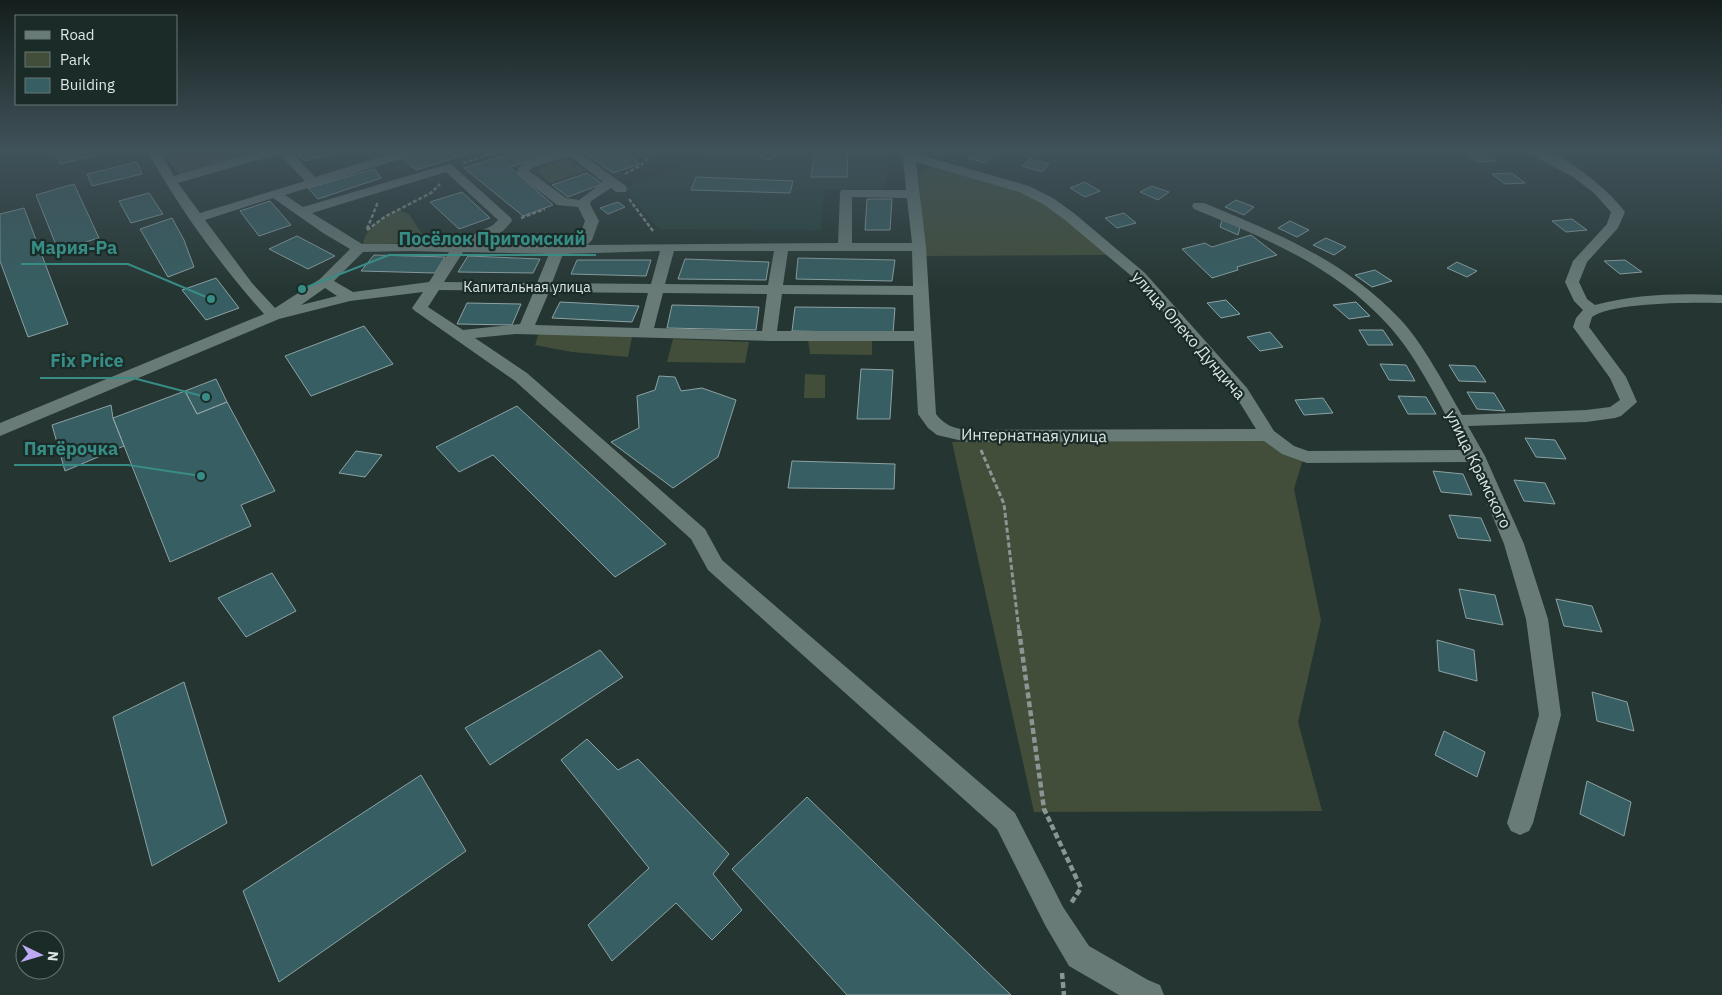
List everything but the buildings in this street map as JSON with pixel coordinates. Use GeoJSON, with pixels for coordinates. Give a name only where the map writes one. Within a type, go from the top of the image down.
{"type":"FeatureCollection","features":[{"type":"Feature","properties":{"kind":"street"},"geometry":{"type":"LineString","coordinates":[[181,196],[258,300],[274,316]]}},
{"type":"Feature","properties":{"kind":"street"},"geometry":{"type":"LineString","coordinates":[[197,218],[263,196]]}},
{"type":"Feature","properties":{"kind":"street"},"geometry":{"type":"LineString","coordinates":[[279,196],[359,248],[564,250],[782,246],[919,247]]}},
{"type":"Feature","properties":{"kind":"street"},"geometry":{"type":"LineString","coordinates":[[301,212],[351,196]]}},
{"type":"Feature","properties":{"kind":"street"},"geometry":{"type":"LineString","coordinates":[[479,196],[504,218],[503,224],[459,248],[420,308],[521,377],[698,534],[715,565],[1006,821],[1058,923],[1079,956],[1141,992],[1150,995]]}},
{"type":"Feature","properties":{"kind":"street"},"geometry":{"type":"LineString","coordinates":[[555,196],[562,202],[583,204]]}},
{"type":"Feature","properties":{"kind":"street"},"geometry":{"type":"LineString","coordinates":[[583,204],[586,199],[592,196]]}},
{"type":"Feature","properties":{"kind":"street"},"geometry":{"type":"LineString","coordinates":[[845,246],[846,196]]}},
{"type":"Feature","properties":{"kind":"street","name":"Интернатная улица"},"geometry":{"type":"LineString","coordinates":[[914,196],[919,247],[927,414],[932,423],[940,430],[953,434],[975,436],[1268,435]]}},
{"type":"Feature","properties":{"kind":"street","name":"улица Олеко Дундича"},"geometry":{"type":"LineString","coordinates":[[1039,196],[1070,217],[1140,276],[1241,392],[1268,435],[1288,450],[1308,456],[1349,458],[1476,456]]}},
{"type":"Feature","properties":{"kind":"street"},"geometry":{"type":"LineString","coordinates":[[1592,310],[1581,301],[1572,282],[1580,261],[1613,225],[1618,212],[1606,196]]}},
{"type":"Feature","properties":{"kind":"street"},"geometry":{"type":"LineString","coordinates":[[526,329],[541,288],[564,250],[585,240],[592,221],[583,204]]}},
{"type":"Feature","properties":{"kind":"street","name":"улица Крамского"},"geometry":{"type":"LineString","coordinates":[[1199,206],[1266,234],[1315,258],[1355,286],[1395,323],[1429,371],[1476,456],[1514,544],[1537,619],[1550,715],[1520,823]]}},
{"type":"Feature","properties":{"kind":"street"},"geometry":{"type":"LineString","coordinates":[[769,336],[782,246]]}},
{"type":"Feature","properties":{"kind":"street"},"geometry":{"type":"LineString","coordinates":[[645,333],[668,247]]}},
{"type":"Feature","properties":{"kind":"street"},"geometry":{"type":"LineString","coordinates":[[0,430],[274,316],[325,282],[359,248]]}},
{"type":"Feature","properties":{"kind":"street"},"geometry":{"type":"LineString","coordinates":[[325,282],[350,297]]}},
{"type":"Feature","properties":{"kind":"street","name":"Капитальная улица"},"geometry":{"type":"LineString","coordinates":[[274,316],[350,297],[435,286],[921,291]]}},
{"type":"Feature","properties":{"kind":"street"},"geometry":{"type":"LineString","coordinates":[[1457,421],[1586,416],[1615,412],[1628,402],[1618,377],[1581,327],[1583,318],[1592,310],[1625,304],[1707,298],[1722,299]]}},
{"type":"Feature","properties":{"kind":"street"},"geometry":{"type":"LineString","coordinates":[[460,335],[526,329],[769,336],[922,336]]}},
{"type":"Feature","properties":{"kind":"path"},"geometry":{"type":"LineString","coordinates":[[381,196],[367,230],[386,216],[424,196]]}},
{"type":"Feature","properties":{"kind":"path"},"geometry":{"type":"LineString","coordinates":[[625,196],[653,231]]}},
{"type":"Feature","properties":{"kind":"path"},"geometry":{"type":"LineString","coordinates":[[503,224],[562,202]]}},
{"type":"Feature","properties":{"kind":"path"},"geometry":{"type":"LineString","coordinates":[[975,436],[1004,504],[1027,697],[1044,809],[1080,888],[1058,923]]}},
{"type":"Feature","properties":{"kind":"shaded area"},"geometry":{"type":"Polygon","coordinates":[[[631,196],[824,196],[821,230],[659,229],[631,196]]]}},
{"type":"Feature","properties":{"kind":"green space"},"geometry":{"type":"Polygon","coordinates":[[[920,196],[1040,198],[1109,255],[923,256],[920,196]]]}},
{"type":"Feature","properties":{"kind":"green space"},"geometry":{"type":"Polygon","coordinates":[[[399,210],[409,214],[427,242],[363,245],[367,233],[372,228],[399,210]]]}},
{"type":"Feature","properties":{"kind":"green space"},"geometry":{"type":"Polygon","coordinates":[[[539,333],[632,337],[628,357],[572,352],[535,345],[539,333]]]}},
{"type":"Feature","properties":{"kind":"green space"},"geometry":{"type":"Polygon","coordinates":[[[872,338],[872,355],[810,354],[808,339],[872,338]]]}},
{"type":"Feature","properties":{"kind":"green space"},"geometry":{"type":"Polygon","coordinates":[[[673,339],[749,342],[745,363],[667,362],[673,339]]]}},
{"type":"Feature","properties":{"kind":"green space"},"geometry":{"type":"Polygon","coordinates":[[[805,374],[825,375],[825,398],[804,398],[805,374]]]}},
{"type":"Feature","properties":{"kind":"green space"},"geometry":{"type":"Polygon","coordinates":[[[1265,439],[1303,459],[1294,489],[1321,620],[1298,722],[1322,811],[1034,812],[952,442],[1265,439]]]}},
{"type":"Feature","properties":{"kind":"place","name":"Посёлок Притомский"},"geometry":{"type":"Point","coordinates":[302,289]}},
{"type":"Feature","properties":{"kind":"place","name":"Мария-Ра"},"geometry":{"type":"Point","coordinates":[211,299]}},
{"type":"Feature","properties":{"kind":"place","name":"Fix Price"},"geometry":{"type":"Point","coordinates":[206,397]}},
{"type":"Feature","properties":{"kind":"place","name":"Пятёрочка"},"geometry":{"type":"Point","coordinates":[201,476]}}]}
